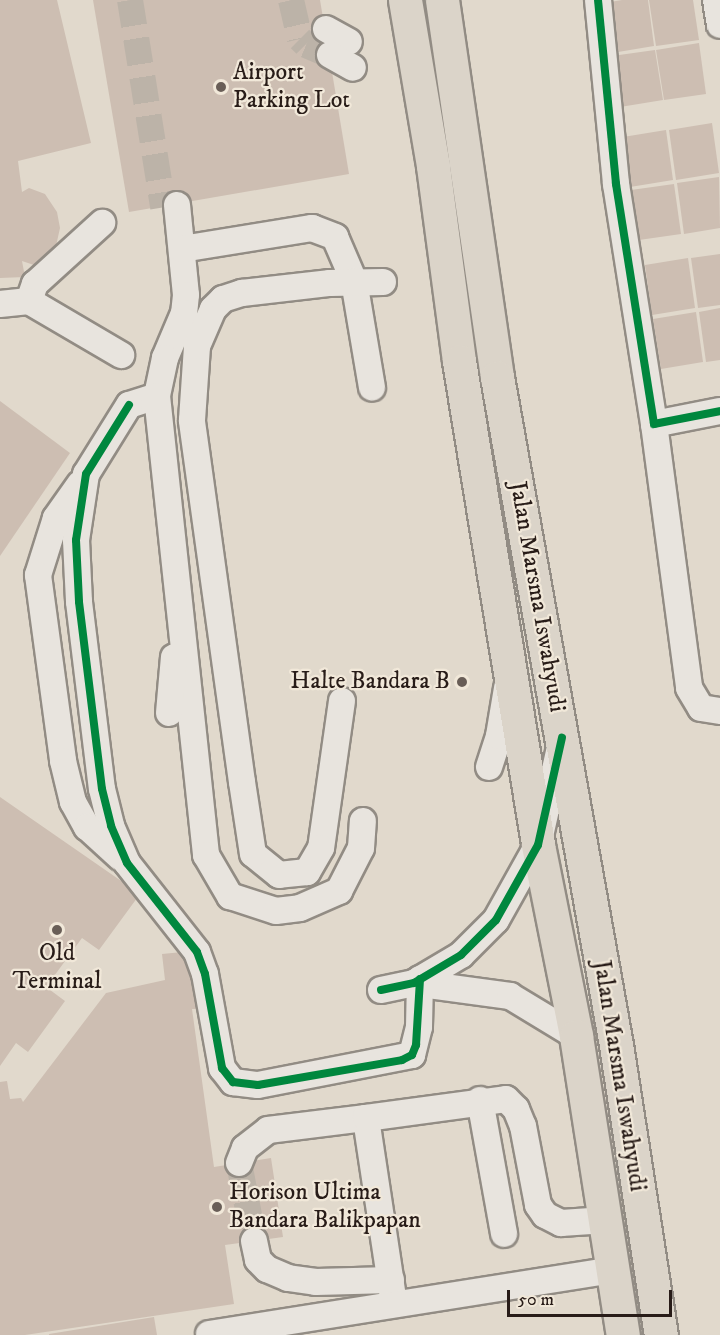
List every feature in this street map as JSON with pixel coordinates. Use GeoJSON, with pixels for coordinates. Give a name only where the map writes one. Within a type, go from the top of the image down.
{"type":"FeatureCollection","features":[{"type":"Feature","properties":{"kind":"highway","name":"Jalan Marsma Iswahyudi"},"geometry":{"type":"LineString","coordinates":[[405,0],[538,845],[576,1036],[623,1335]]}},
{"type":"Feature","properties":{"kind":"highway","name":"Jalan Marsma Iswahyudi"},"geometry":{"type":"LineString","coordinates":[[442,0],[497,377],[562,738],[661,1335]]}},
{"type":"Feature","properties":{"kind":"street"},"geometry":{"type":"LineString","coordinates":[[598,0],[616,184],[654,424],[689,688],[701,708],[720,711]]}},
{"type":"Feature","properties":{"kind":"street"},"geometry":{"type":"LineString","coordinates":[[326,29],[353,68]]}},
{"type":"Feature","properties":{"kind":"street"},"geometry":{"type":"LineString","coordinates":[[186,295],[170,206],[182,249],[186,295],[184,313],[165,358],[156,396],[207,855],[230,896],[276,911],[321,901],[339,891],[361,848],[363,821]]}},
{"type":"Feature","properties":{"kind":"street"},"geometry":{"type":"LineString","coordinates":[[29,301],[35,284],[102,223]]}},
{"type":"Feature","properties":{"kind":"street"},"geometry":{"type":"LineString","coordinates":[[182,249],[312,228],[335,237],[354,281],[372,387]]}},
{"type":"Feature","properties":{"kind":"street"},"geometry":{"type":"LineString","coordinates":[[342,701],[321,848],[307,872],[279,875],[253,854],[251,844],[192,420],[195,356],[206,321],[223,300],[242,293],[354,281],[383,282]]}},
{"type":"Feature","properties":{"kind":"street"},"geometry":{"type":"LineString","coordinates":[[0,304],[29,301],[121,355]]}},
{"type":"Feature","properties":{"kind":"street"},"geometry":{"type":"LineString","coordinates":[[156,396],[129,405],[56,518],[38,575],[63,761],[73,802],[87,827],[127,863],[197,952],[205,974],[222,1068],[233,1082],[258,1085],[412,1055],[417,1045],[418,983]]}},
{"type":"Feature","properties":{"kind":"street"},"geometry":{"type":"LineString","coordinates":[[654,424],[720,411]]}},
{"type":"Feature","properties":{"kind":"street"},"geometry":{"type":"LineString","coordinates":[[86,474],[75,540],[79,602],[102,789],[111,826],[127,863]]}},
{"type":"Feature","properties":{"kind":"street"},"geometry":{"type":"LineString","coordinates":[[169,712],[179,600]]}},
{"type":"Feature","properties":{"kind":"street"},"geometry":{"type":"LineString","coordinates":[[489,766],[499,736],[510,671]]}},
{"type":"Feature","properties":{"kind":"street"},"geometry":{"type":"LineString","coordinates":[[418,983],[461,955],[496,920],[538,845],[562,738]]}},
{"type":"Feature","properties":{"kind":"street"},"geometry":{"type":"LineString","coordinates":[[381,990],[418,983],[479,989],[510,996],[576,1036]]}},
{"type":"Feature","properties":{"kind":"street"},"geometry":{"type":"LineString","coordinates":[[239,1163],[245,1148],[268,1130],[366,1118],[480,1100],[506,1099],[516,1109],[538,1205],[545,1215],[561,1223],[606,1220]]}},
{"type":"Feature","properties":{"kind":"street"},"geometry":{"type":"LineString","coordinates":[[480,1100],[504,1234]]}},
{"type":"Feature","properties":{"kind":"street"},"geometry":{"type":"LineString","coordinates":[[366,1118],[393,1292]]}},
{"type":"Feature","properties":{"kind":"street"},"geometry":{"type":"LineString","coordinates":[[254,1241],[263,1264],[288,1278],[393,1292]]}},
{"type":"Feature","properties":{"kind":"street"},"geometry":{"type":"LineString","coordinates":[[209,1334],[393,1292],[613,1270]]}},
{"type":"Feature","properties":{"kind":"building"},"geometry":{"type":"Polygon","coordinates":[[[0,0],[57,0],[91,143],[18,161],[22,192],[29,188],[45,194],[57,212],[60,228],[54,255],[40,267],[22,261],[25,277],[0,278],[0,0]]]}},
{"type":"Feature","properties":{"kind":"building","name":"Airport Parking Lot"},"geometry":{"type":"Polygon","coordinates":[[[93,0],[320,0],[349,174],[129,212],[93,0]]]}},
{"type":"Feature","properties":{"kind":"building"},"geometry":{"type":"Polygon","coordinates":[[[648,0],[654,46],[612,53],[604,3],[648,0]]]}},
{"type":"Feature","properties":{"kind":"building"},"geometry":{"type":"Polygon","coordinates":[[[649,0],[693,0],[699,40],[656,46],[649,0]]]}},
{"type":"Feature","properties":{"kind":"building"},"geometry":{"type":"Polygon","coordinates":[[[699,43],[706,94],[664,100],[656,50],[699,43]]]}},
{"type":"Feature","properties":{"kind":"building"},"geometry":{"type":"Polygon","coordinates":[[[655,50],[663,100],[620,107],[612,56],[655,50]]]}},
{"type":"Feature","properties":{"kind":"building"},"geometry":{"type":"Polygon","coordinates":[[[712,123],[719,173],[676,180],[669,130],[712,123]]]}},
{"type":"Feature","properties":{"kind":"building"},"geometry":{"type":"Polygon","coordinates":[[[666,130],[673,180],[630,187],[623,137],[666,130]]]}},
{"type":"Feature","properties":{"kind":"building"},"geometry":{"type":"Polygon","coordinates":[[[719,177],[720,228],[684,234],[677,183],[719,177]]]}},
{"type":"Feature","properties":{"kind":"building"},"geometry":{"type":"Polygon","coordinates":[[[674,184],[681,234],[639,240],[631,190],[674,184]]]}},
{"type":"Feature","properties":{"kind":"building"},"geometry":{"type":"Polygon","coordinates":[[[720,254],[720,305],[698,308],[691,258],[720,254]]]}},
{"type":"Feature","properties":{"kind":"building"},"geometry":{"type":"Polygon","coordinates":[[[688,258],[695,308],[652,315],[645,265],[688,258]]]}},
{"type":"Feature","properties":{"kind":"building"},"geometry":{"type":"Polygon","coordinates":[[[720,308],[720,360],[706,362],[699,312],[720,308]]]}},
{"type":"Feature","properties":{"kind":"building"},"geometry":{"type":"Polygon","coordinates":[[[696,312],[703,362],[661,369],[653,319],[696,312]]]}},
{"type":"Feature","properties":{"kind":"building"},"geometry":{"type":"Polygon","coordinates":[[[0,401],[70,453],[0,556],[0,401]]]}},
{"type":"Feature","properties":{"kind":"building","name":"Old Terminal"},"geometry":{"type":"Polygon","coordinates":[[[0,797],[140,894],[99,950],[82,938],[46,987],[65,1001],[28,1052],[16,1043],[0,1066],[0,797]]]}},
{"type":"Feature","properties":{"kind":"building","name":"Horison Ultima Bandara Balikpapan"},"geometry":{"type":"Polygon","coordinates":[[[193,951],[202,1009],[192,1009],[214,1167],[271,1158],[283,1237],[225,1245],[234,1304],[25,1335],[0,1335],[0,1082],[7,1081],[10,1099],[21,1098],[23,1102],[106,993],[165,980],[162,954],[193,951]]]}},
{"type":"Feature","properties":{"kind":"building"},"geometry":{"type":"Polygon","coordinates":[[[154,1317],[157,1335],[49,1335],[49,1334],[154,1317]]]}},
{"type":"Feature","properties":{"kind":"tunnel"},"geometry":{"type":"LineString","coordinates":[[130,0],[163,207]]}},
{"type":"Feature","properties":{"kind":"tunnel"},"geometry":{"type":"LineString","coordinates":[[291,0],[300,39],[306,45],[330,55]]}},
{"type":"Feature","properties":{"kind":"tunnel"},"geometry":{"type":"LineString","coordinates":[[239,1163],[254,1241]]}},
{"type":"Feature","properties":{"kind":"cycle path"},"geometry":{"type":"LineString","coordinates":[[598,0],[616,184],[654,424],[720,411]]}},
{"type":"Feature","properties":{"kind":"cycle path"},"geometry":{"type":"LineString","coordinates":[[129,405],[86,474],[76,540],[79,602],[102,789],[111,826],[127,863],[197,952],[205,974],[222,1068],[233,1082],[258,1085],[402,1060],[412,1055],[416,1045],[420,979]]}},
{"type":"Feature","properties":{"kind":"cycle path"},"geometry":{"type":"LineString","coordinates":[[381,990],[414,983],[461,955],[496,920],[538,845],[562,738]]}},
{"type":"Feature","properties":{"kind":"place","name":"Airport Parking Lot"},"geometry":{"type":"Point","coordinates":[221,87]}},
{"type":"Feature","properties":{"kind":"place","name":"Halte Bandara B"},"geometry":{"type":"Point","coordinates":[462,682]}},
{"type":"Feature","properties":{"kind":"place","name":"Old Terminal"},"geometry":{"type":"Point","coordinates":[57,930]}},
{"type":"Feature","properties":{"kind":"place","name":"Horison Ultima Bandara Balikpapan"},"geometry":{"type":"Point","coordinates":[217,1207]}}]}
